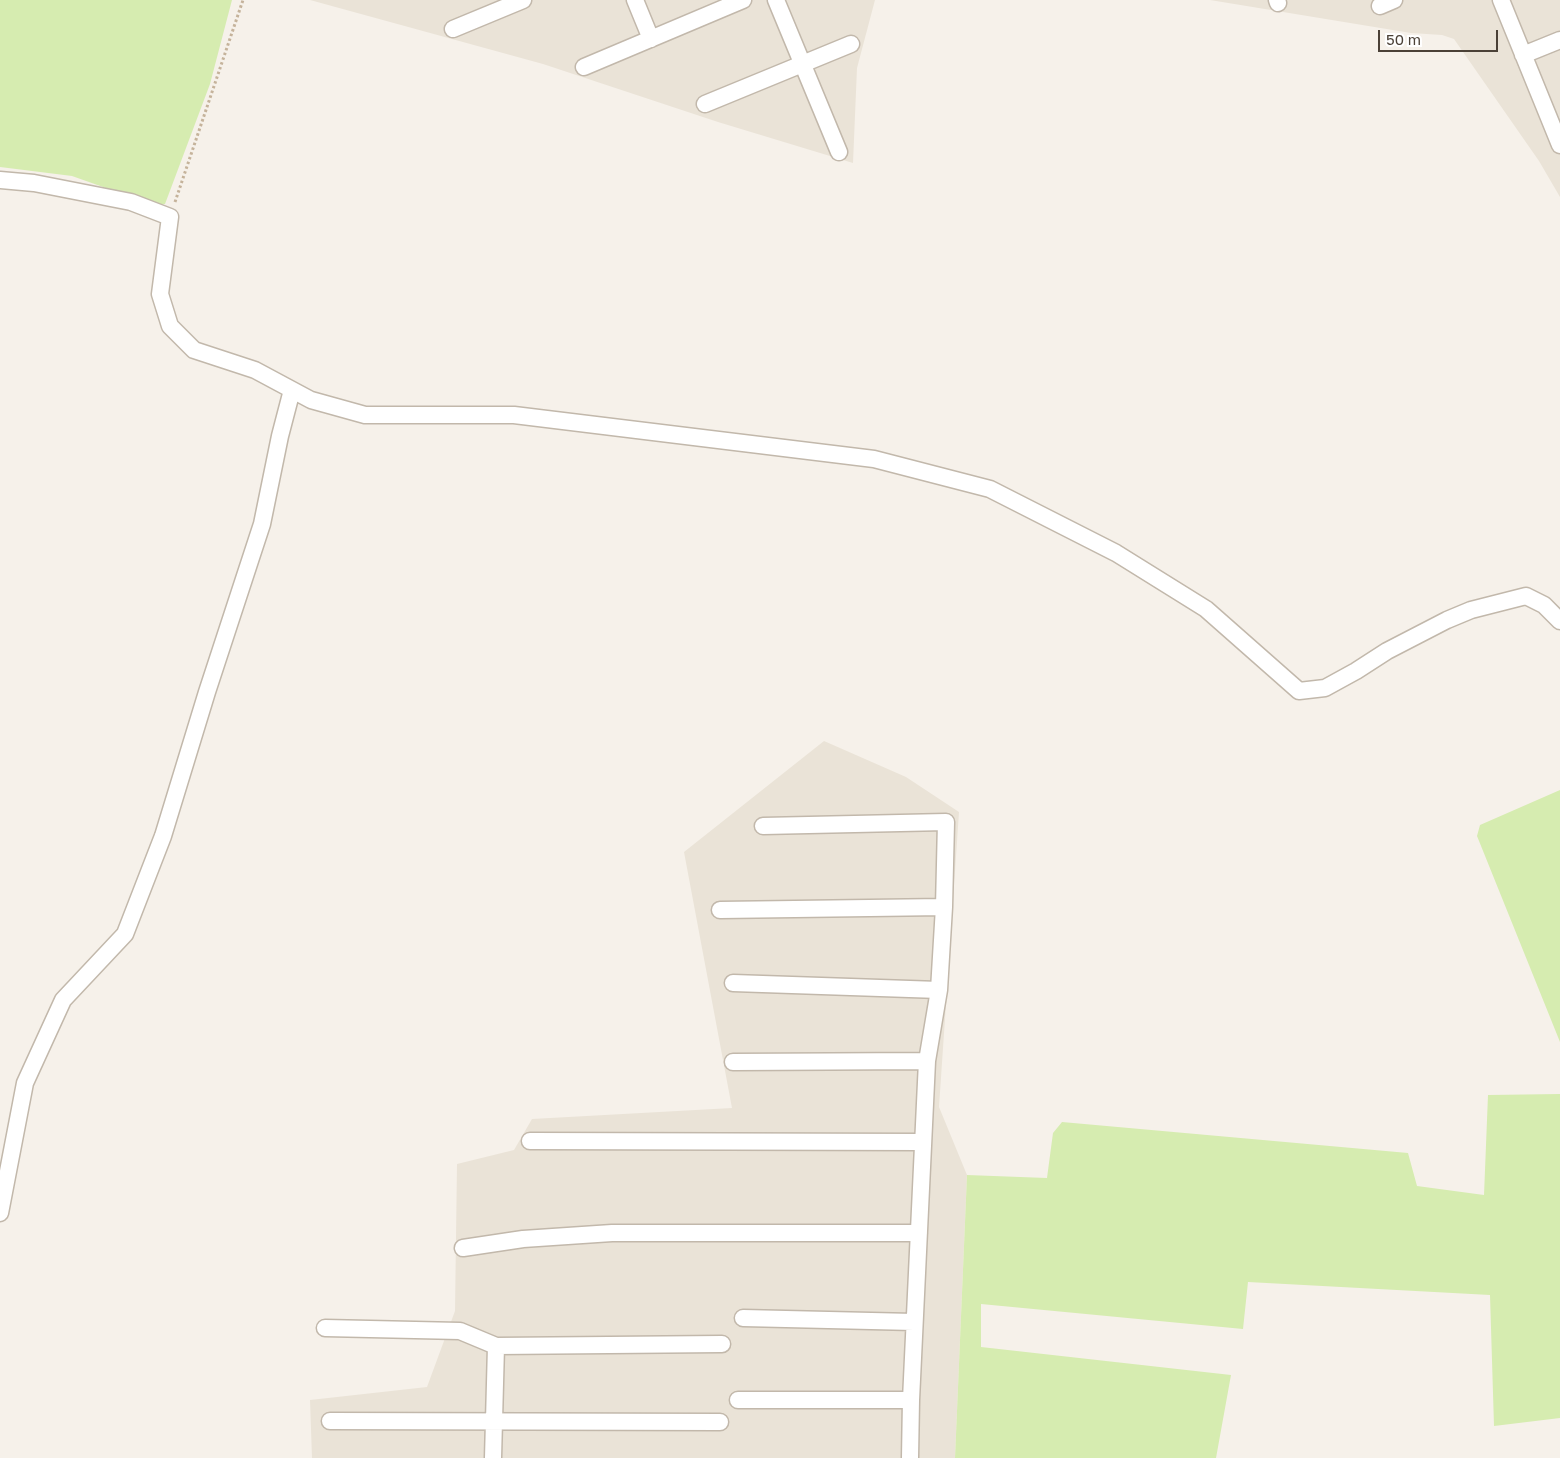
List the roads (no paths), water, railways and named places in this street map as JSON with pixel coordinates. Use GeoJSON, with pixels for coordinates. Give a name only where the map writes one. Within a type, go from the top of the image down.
{"type":"FeatureCollection","features":[{"type":"Feature","properties":{"kind":"street"},"geometry":{"type":"LineString","coordinates":[[453,29],[524,0]]}},
{"type":"Feature","properties":{"kind":"street"},"geometry":{"type":"LineString","coordinates":[[635,0],[651,38]]}},
{"type":"Feature","properties":{"kind":"street"},"geometry":{"type":"LineString","coordinates":[[584,67],[743,0]]}},
{"type":"Feature","properties":{"kind":"street"},"geometry":{"type":"LineString","coordinates":[[776,0],[839,152]]}},
{"type":"Feature","properties":{"kind":"street"},"geometry":{"type":"LineString","coordinates":[[1501,0],[1523,55],[1557,127],[1560,145]]}},
{"type":"Feature","properties":{"kind":"street"},"geometry":{"type":"LineString","coordinates":[[1523,55],[1560,40]]}},
{"type":"Feature","properties":{"kind":"street"},"geometry":{"type":"LineString","coordinates":[[705,104],[851,44]]}},
{"type":"Feature","properties":{"kind":"street"},"geometry":{"type":"LineString","coordinates":[[0,180],[34,183],[131,202],[170,217],[160,294],[170,326],[194,350],[255,370],[311,400],[365,415],[514,415],[874,459],[990,489],[1116,553],[1206,609],[1300,690],[1325,688],[1387,651],[1447,620],[1472,610],[1526,596],[1544,605],[1560,621]]}},
{"type":"Feature","properties":{"kind":"street"},"geometry":{"type":"LineString","coordinates":[[0,1213],[25,1083],[63,1000],[125,934],[163,836],[207,692],[262,524],[280,436],[292,390]]}},
{"type":"Feature","properties":{"kind":"street"},"geometry":{"type":"LineString","coordinates":[[763,826],[946,822],[944,907],[939,990],[927,1061],[914,1322],[910,1458]]}},
{"type":"Feature","properties":{"kind":"street"},"geometry":{"type":"LineString","coordinates":[[720,910],[944,907]]}},
{"type":"Feature","properties":{"kind":"street"},"geometry":{"type":"LineString","coordinates":[[733,983],[939,990]]}},
{"type":"Feature","properties":{"kind":"street"},"geometry":{"type":"LineString","coordinates":[[733,1062],[927,1061]]}},
{"type":"Feature","properties":{"kind":"street"},"geometry":{"type":"LineString","coordinates":[[530,1141],[923,1142]]}},
{"type":"Feature","properties":{"kind":"street"},"geometry":{"type":"LineString","coordinates":[[463,1248],[523,1239],[612,1233],[919,1233]]}},
{"type":"Feature","properties":{"kind":"street"},"geometry":{"type":"LineString","coordinates":[[743,1318],[914,1322]]}},
{"type":"Feature","properties":{"kind":"street"},"geometry":{"type":"LineString","coordinates":[[325,1328],[460,1331],[496,1346],[722,1344]]}},
{"type":"Feature","properties":{"kind":"street"},"geometry":{"type":"LineString","coordinates":[[493,1458],[496,1346]]}},
{"type":"Feature","properties":{"kind":"street"},"geometry":{"type":"LineString","coordinates":[[738,1400],[911,1400]]}},
{"type":"Feature","properties":{"kind":"street"},"geometry":{"type":"LineString","coordinates":[[330,1422],[720,1422]]}}]}
